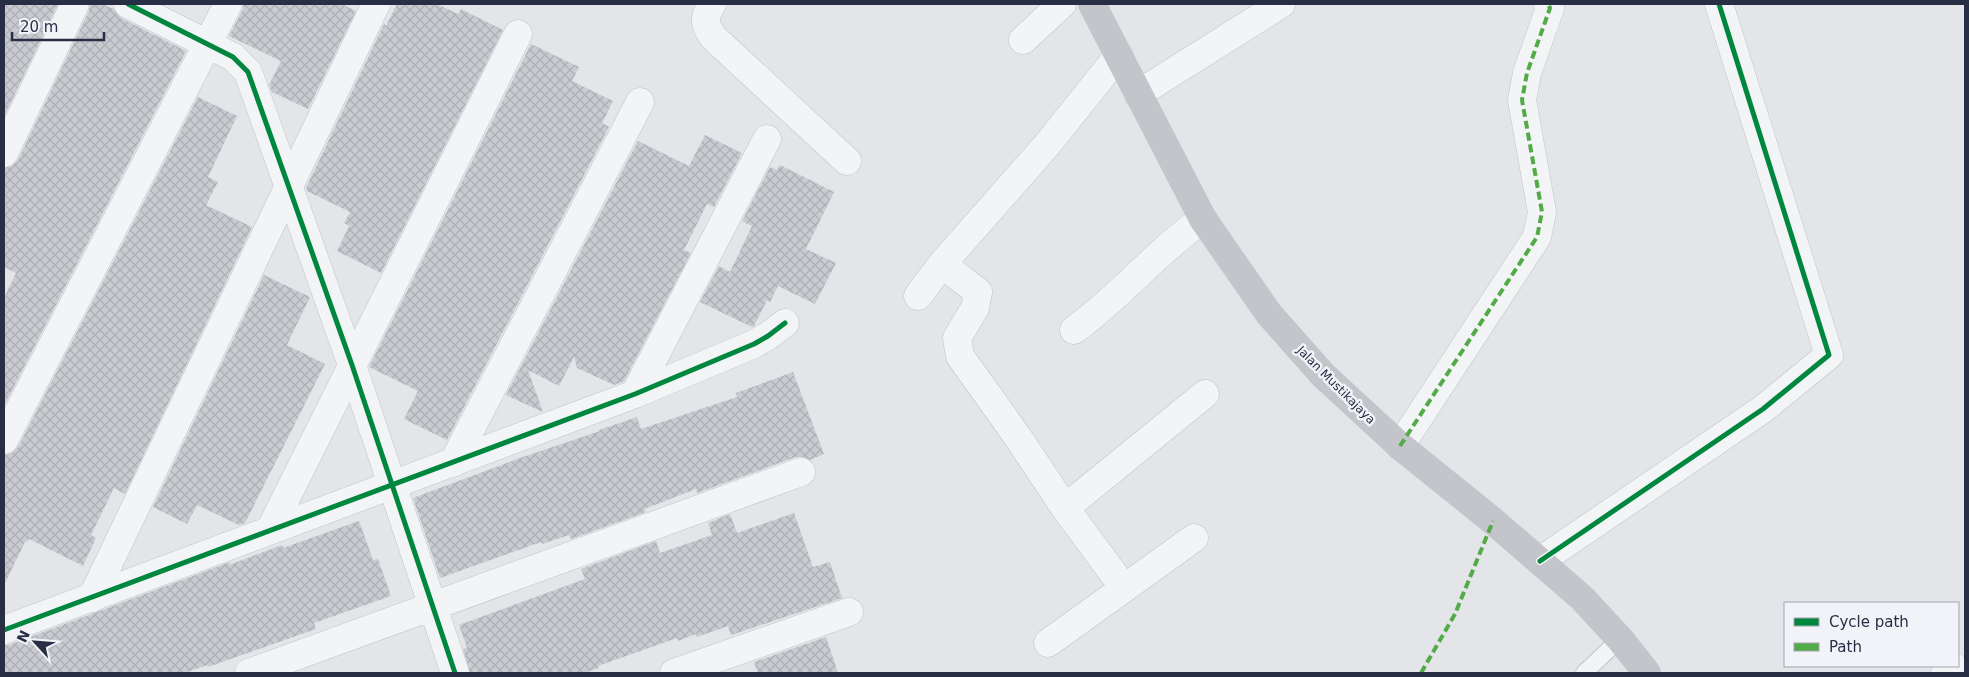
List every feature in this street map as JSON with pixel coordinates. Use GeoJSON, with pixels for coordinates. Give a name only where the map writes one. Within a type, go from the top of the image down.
{"type":"FeatureCollection","features":[{"type":"Feature","properties":{"kind":"main road","name":"Jalan Mustikajaya"},"geometry":{"type":"LineString","coordinates":[[1092,4],[1204,218],[1269,314],[1323,375],[1400,446],[1582,598],[1647,673]]}},
{"type":"Feature","properties":{"kind":"street"},"geometry":{"type":"LineString","coordinates":[[4,153],[75,4]]}},
{"type":"Feature","properties":{"kind":"street"},"geometry":{"type":"LineString","coordinates":[[128,4],[233,57],[248,72],[352,365],[456,673]]}},
{"type":"Feature","properties":{"kind":"street"},"geometry":{"type":"LineString","coordinates":[[4,440],[228,4]]}},
{"type":"Feature","properties":{"kind":"street"},"geometry":{"type":"LineString","coordinates":[[92,598],[376,4]]}},
{"type":"Feature","properties":{"kind":"street"},"geometry":{"type":"LineString","coordinates":[[712,4],[707,11],[705,21],[706,28],[714,38],[847,161]]}},
{"type":"Feature","properties":{"kind":"street"},"geometry":{"type":"LineString","coordinates":[[1022,40],[1062,4]]}},
{"type":"Feature","properties":{"kind":"street"},"geometry":{"type":"LineString","coordinates":[[1138,94],[1281,4]]}},
{"type":"Feature","properties":{"kind":"street"},"geometry":{"type":"LineString","coordinates":[[1400,446],[1537,237],[1541,225],[1542,212],[1522,100],[1527,73],[1550,8],[1548,4]]}},
{"type":"Feature","properties":{"kind":"street"},"geometry":{"type":"LineString","coordinates":[[1540,561],[1763,409],[1829,355],[1719,4]]}},
{"type":"Feature","properties":{"kind":"street"},"geometry":{"type":"LineString","coordinates":[[270,530],[518,34]]}},
{"type":"Feature","properties":{"kind":"street"},"geometry":{"type":"LineString","coordinates":[[918,296],[942,264],[1046,146],[1119,55]]}},
{"type":"Feature","properties":{"kind":"street"},"geometry":{"type":"LineString","coordinates":[[453,463],[640,102]]}},
{"type":"Feature","properties":{"kind":"street"},"geometry":{"type":"LineString","coordinates":[[636,394],[767,139]]}},
{"type":"Feature","properties":{"kind":"street"},"geometry":{"type":"LineString","coordinates":[[1074,330],[1094,315],[1176,238],[1204,218]]}},
{"type":"Feature","properties":{"kind":"street"},"geometry":{"type":"LineString","coordinates":[[942,264],[978,292],[975,308],[957,338],[960,356],[1065,508],[1124,588]]}},
{"type":"Feature","properties":{"kind":"street"},"geometry":{"type":"LineString","coordinates":[[4,630],[636,394],[754,344],[785,323]]}},
{"type":"Feature","properties":{"kind":"street"},"geometry":{"type":"LineString","coordinates":[[1065,508],[1205,394]]}},
{"type":"Feature","properties":{"kind":"street"},"geometry":{"type":"LineString","coordinates":[[249,673],[801,472]]}},
{"type":"Feature","properties":{"kind":"street"},"geometry":{"type":"LineString","coordinates":[[1048,643],[1194,538]]}},
{"type":"Feature","properties":{"kind":"street"},"geometry":{"type":"LineString","coordinates":[[674,673],[849,612]]}},
{"type":"Feature","properties":{"kind":"lane"},"geometry":{"type":"LineString","coordinates":[[1584,673],[1620,640]]}},
{"type":"Feature","properties":{"kind":"building"},"geometry":{"type":"Polygon","coordinates":[[[4,4],[58,4],[4,117],[4,4]]]}},
{"type":"Feature","properties":{"kind":"building"},"geometry":{"type":"Polygon","coordinates":[[[90,4],[102,4],[114,9],[121,18],[186,51],[4,406],[4,298],[16,273],[4,267],[4,168],[12,166],[18,160],[89,11],[90,4]]]}},
{"type":"Feature","properties":{"kind":"building"},"geometry":{"type":"Polygon","coordinates":[[[244,4],[342,4],[356,11],[308,109],[272,92],[269,85],[281,61],[229,36],[244,4]]]}},
{"type":"Feature","properties":{"kind":"building"},"geometry":{"type":"Polygon","coordinates":[[[397,4],[437,4],[458,14],[461,9],[503,30],[381,273],[337,251],[349,226],[344,223],[350,212],[307,191],[306,188],[384,24],[386,26],[397,4]]]}},
{"type":"Feature","properties":{"kind":"building"},"geometry":{"type":"Polygon","coordinates":[[[531,44],[579,67],[572,81],[613,101],[602,123],[609,127],[447,440],[404,419],[418,391],[369,367],[531,44]]]}},
{"type":"Feature","properties":{"kind":"building"},"geometry":{"type":"Polygon","coordinates":[[[198,97],[237,116],[208,177],[218,182],[206,205],[252,227],[125,494],[114,488],[91,535],[96,538],[83,566],[29,539],[25,542],[4,585],[4,455],[12,453],[18,447],[198,97]]]}},
{"type":"Feature","properties":{"kind":"building"},"geometry":{"type":"Polygon","coordinates":[[[705,135],[742,153],[714,207],[707,204],[684,250],[691,253],[624,381],[614,385],[577,368],[574,357],[559,386],[528,370],[543,412],[506,395],[638,141],[689,166],[705,135]]]}},
{"type":"Feature","properties":{"kind":"building"},"geometry":{"type":"Polygon","coordinates":[[[780,165],[834,192],[806,249],[836,263],[815,304],[778,286],[770,302],[767,300],[752,327],[700,302],[719,266],[730,272],[752,226],[742,221],[770,167],[777,170],[780,165]]]}},
{"type":"Feature","properties":{"kind":"building"},"geometry":{"type":"Polygon","coordinates":[[[264,275],[310,297],[287,345],[325,364],[245,523],[239,525],[197,505],[187,524],[153,507],[264,275]]]}},
{"type":"Feature","properties":{"kind":"building"},"geometry":{"type":"Polygon","coordinates":[[[793,372],[824,454],[810,460],[796,457],[697,493],[696,489],[644,509],[646,512],[571,539],[569,535],[542,544],[541,542],[440,578],[413,498],[637,417],[641,429],[737,397],[736,393],[793,372]]]}},
{"type":"Feature","properties":{"kind":"building"},"geometry":{"type":"Polygon","coordinates":[[[794,513],[813,567],[830,562],[842,598],[731,635],[728,626],[697,637],[696,634],[678,641],[677,638],[598,666],[599,668],[584,673],[470,673],[463,649],[467,648],[459,625],[585,579],[581,569],[656,541],[660,553],[712,535],[708,523],[730,514],[737,533],[794,513]]]}},
{"type":"Feature","properties":{"kind":"building"},"geometry":{"type":"Polygon","coordinates":[[[359,521],[373,560],[378,559],[391,596],[314,623],[316,629],[208,667],[207,665],[185,673],[4,673],[4,645],[9,645],[230,562],[229,565],[282,545],[283,548],[359,521]]]}},
{"type":"Feature","properties":{"kind":"building"},"geometry":{"type":"Polygon","coordinates":[[[826,637],[838,673],[758,673],[754,662],[826,637]]]}},
{"type":"Feature","properties":{"kind":"marked path"},"geometry":{"type":"LineString","coordinates":[[1400,446],[1537,237],[1542,212],[1522,100],[1527,73],[1550,8],[1548,4]]}},
{"type":"Feature","properties":{"kind":"marked path"},"geometry":{"type":"LineString","coordinates":[[1421,673],[1455,614],[1493,521]]}},
{"type":"Feature","properties":{"kind":"cycle path"},"geometry":{"type":"LineString","coordinates":[[128,4],[233,57],[248,72],[352,365],[455,673]]}},
{"type":"Feature","properties":{"kind":"cycle path"},"geometry":{"type":"LineString","coordinates":[[1540,561],[1763,409],[1829,355],[1719,4]]}},
{"type":"Feature","properties":{"kind":"cycle path"},"geometry":{"type":"LineString","coordinates":[[4,630],[635,394],[754,344],[785,323]]}}]}
